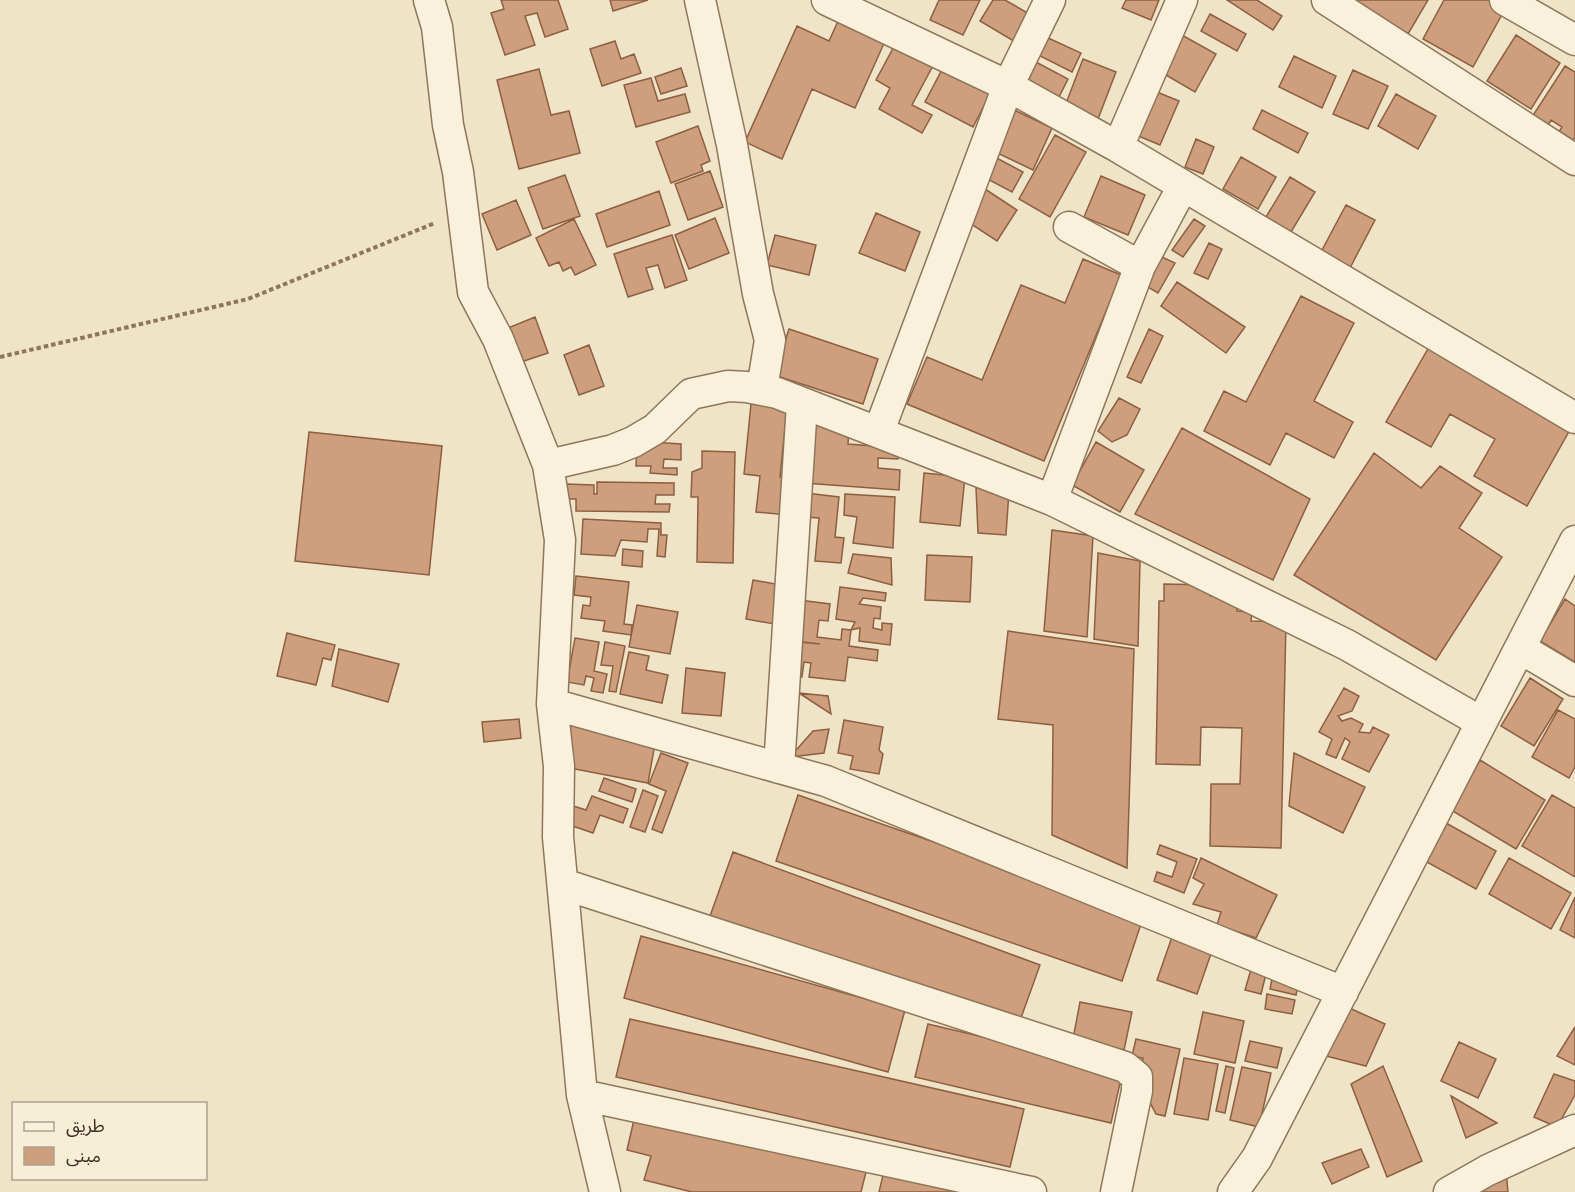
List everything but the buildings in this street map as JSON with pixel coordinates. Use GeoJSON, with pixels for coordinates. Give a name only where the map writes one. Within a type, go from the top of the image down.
{"type":"FeatureCollection","features":[{"type":"Feature","properties":{"kind":"street"},"geometry":{"type":"LineString","coordinates":[[429,0],[437,27],[448,125],[463,210],[473,292],[498,339],[548,465],[560,540],[552,704],[559,766],[558,837],[582,1095],[605,1192]]}},
{"type":"Feature","properties":{"kind":"street"},"geometry":{"type":"LineString","coordinates":[[700,0],[732,145],[758,294],[770,340],[762,389]]}},
{"type":"Feature","properties":{"kind":"street"},"geometry":{"type":"LineString","coordinates":[[827,0],[1008,86],[1118,147],[1575,418]]}},
{"type":"Feature","properties":{"kind":"street"},"geometry":{"type":"LineString","coordinates":[[879,431],[1008,86],[1050,0]]}},
{"type":"Feature","properties":{"kind":"street"},"geometry":{"type":"LineString","coordinates":[[1118,147],[1182,0]]}},
{"type":"Feature","properties":{"kind":"street"},"geometry":{"type":"LineString","coordinates":[[1327,0],[1575,160]]}},
{"type":"Feature","properties":{"kind":"street"},"geometry":{"type":"LineString","coordinates":[[1505,0],[1574,36]]}},
{"type":"Feature","properties":{"kind":"street"},"geometry":{"type":"LineString","coordinates":[[1052,500],[1140,266],[1182,186]]}},
{"type":"Feature","properties":{"kind":"street"},"geometry":{"type":"LineString","coordinates":[[1069,226],[1140,266]]}},
{"type":"Feature","properties":{"kind":"street"},"geometry":{"type":"LineString","coordinates":[[548,465],[603,453],[633,442],[668,418],[691,394],[728,386],[762,389],[879,431],[1052,500],[1347,645],[1481,722]]}},
{"type":"Feature","properties":{"kind":"street"},"geometry":{"type":"LineString","coordinates":[[779,768],[802,404]]}},
{"type":"Feature","properties":{"kind":"street"},"geometry":{"type":"LineString","coordinates":[[1233,1192],[1257,1158],[1575,542]]}},
{"type":"Feature","properties":{"kind":"street"},"geometry":{"type":"LineString","coordinates":[[1520,648],[1575,681]]}},
{"type":"Feature","properties":{"kind":"street"},"geometry":{"type":"LineString","coordinates":[[552,704],[826,781],[1342,992]]}},
{"type":"Feature","properties":{"kind":"street"},"geometry":{"type":"LineString","coordinates":[[563,884],[1125,1067],[1137,1077],[1137,1091],[1116,1192]]}},
{"type":"Feature","properties":{"kind":"street"},"geometry":{"type":"LineString","coordinates":[[582,1095],[1031,1192]]}},
{"type":"Feature","properties":{"kind":"street"},"geometry":{"type":"LineString","coordinates":[[1449,1192],[1488,1170],[1575,1130]]}},
{"type":"Feature","properties":{"kind":"path"},"geometry":{"type":"LineString","coordinates":[[0,357],[248,299],[396,241],[463,210]]}}]}
